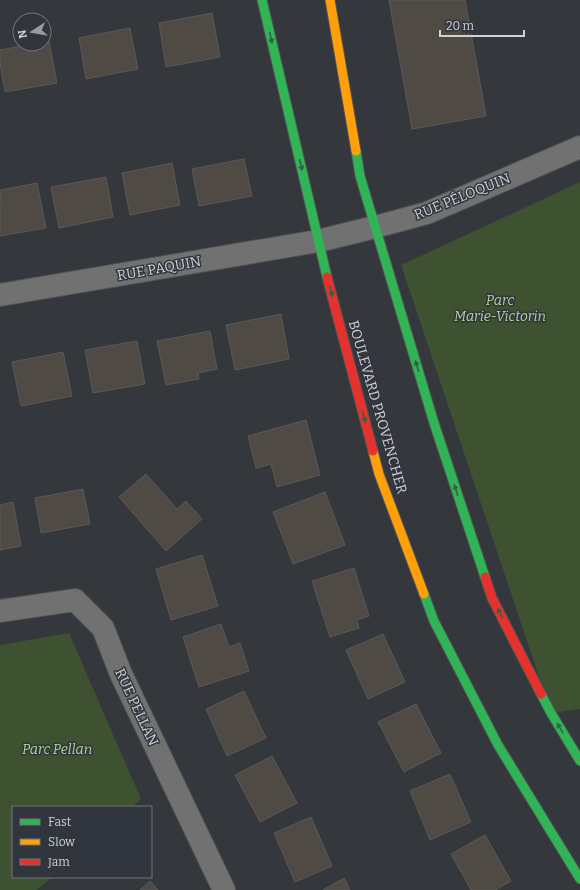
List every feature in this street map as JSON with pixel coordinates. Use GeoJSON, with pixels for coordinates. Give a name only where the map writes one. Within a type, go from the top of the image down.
{"type":"FeatureCollection","features":[{"type":"Feature","properties":{"kind":"street","name":"BOULEVARD PROVENCHER"},"geometry":{"type":"LineString","coordinates":[[262,0],[318,241],[379,474],[434,621],[498,745],[580,879]]}},
{"type":"Feature","properties":{"kind":"street"},"geometry":{"type":"LineString","coordinates":[[330,0],[360,176],[434,424],[492,598],[551,713],[580,761]]}},
{"type":"Feature","properties":{"kind":"street","name":"RUE PÉLOQUIN"},"geometry":{"type":"LineString","coordinates":[[318,241],[427,213],[580,147]]}},
{"type":"Feature","properties":{"kind":"street","name":"RUE PAQUIN"},"geometry":{"type":"LineString","coordinates":[[0,295],[318,241]]}},
{"type":"Feature","properties":{"kind":"street","name":"RUE PELLAN"},"geometry":{"type":"LineString","coordinates":[[0,611],[75,600],[103,628],[121,674],[224,890]]}},
{"type":"Feature","properties":{"kind":"green space","name":"Parc Marie-Victorin"},"geometry":{"type":"Polygon","coordinates":[[[580,182],[580,709],[551,713],[401,265],[580,182]]]}},
{"type":"Feature","properties":{"kind":"green space","name":"Parc Pellan"},"geometry":{"type":"Polygon","coordinates":[[[69,633],[141,799],[133,806],[12,806],[12,878],[51,878],[37,890],[0,890],[0,645],[69,633]]]}},
{"type":"Feature","properties":{"kind":"building"},"geometry":{"type":"Polygon","coordinates":[[[389,0],[465,0],[486,116],[412,129],[389,0]]]}},
{"type":"Feature","properties":{"kind":"building"},"geometry":{"type":"Polygon","coordinates":[[[212,13],[220,57],[166,67],[159,23],[212,13]]]}},
{"type":"Feature","properties":{"kind":"building"},"geometry":{"type":"Polygon","coordinates":[[[130,28],[138,69],[86,79],[79,38],[130,28]]]}},
{"type":"Feature","properties":{"kind":"building"},"geometry":{"type":"Polygon","coordinates":[[[12,48],[12,52],[51,52],[57,83],[5,92],[0,63],[0,50],[12,48]]]}},
{"type":"Feature","properties":{"kind":"building"},"geometry":{"type":"Polygon","coordinates":[[[244,159],[252,196],[199,206],[192,169],[244,159]]]}},
{"type":"Feature","properties":{"kind":"building"},"geometry":{"type":"Polygon","coordinates":[[[172,163],[180,205],[130,215],[122,173],[172,163]]]}},
{"type":"Feature","properties":{"kind":"building"},"geometry":{"type":"Polygon","coordinates":[[[106,177],[113,217],[59,228],[51,187],[106,177]]]}},
{"type":"Feature","properties":{"kind":"building"},"geometry":{"type":"Polygon","coordinates":[[[37,183],[46,228],[0,236],[0,190],[37,183]]]}},
{"type":"Feature","properties":{"kind":"building"},"geometry":{"type":"Polygon","coordinates":[[[281,314],[289,359],[235,370],[226,325],[281,314]]]}},
{"type":"Feature","properties":{"kind":"building"},"geometry":{"type":"Polygon","coordinates":[[[210,331],[217,369],[198,373],[199,379],[166,385],[157,341],[210,331]]]}},
{"type":"Feature","properties":{"kind":"building"},"geometry":{"type":"Polygon","coordinates":[[[137,341],[145,384],[93,393],[85,350],[137,341]]]}},
{"type":"Feature","properties":{"kind":"building"},"geometry":{"type":"Polygon","coordinates":[[[63,352],[72,396],[21,406],[12,362],[63,352]]]}},
{"type":"Feature","properties":{"kind":"building"},"geometry":{"type":"Polygon","coordinates":[[[306,420],[320,475],[277,487],[271,464],[256,468],[248,436],[306,420]]]}},
{"type":"Feature","properties":{"kind":"building"},"geometry":{"type":"Polygon","coordinates":[[[146,474],[177,509],[186,501],[202,519],[166,551],[119,497],[146,474]]]}},
{"type":"Feature","properties":{"kind":"building"},"geometry":{"type":"Polygon","coordinates":[[[83,489],[90,524],[41,533],[35,498],[83,489]]]}},
{"type":"Feature","properties":{"kind":"building"},"geometry":{"type":"Polygon","coordinates":[[[325,492],[345,545],[293,564],[273,512],[325,492]]]}},
{"type":"Feature","properties":{"kind":"building"},"geometry":{"type":"Polygon","coordinates":[[[13,502],[21,546],[0,550],[0,505],[13,502]]]}},
{"type":"Feature","properties":{"kind":"building"},"geometry":{"type":"Polygon","coordinates":[[[202,555],[218,606],[171,620],[156,569],[202,555]]]}},
{"type":"Feature","properties":{"kind":"building"},"geometry":{"type":"Polygon","coordinates":[[[354,568],[369,616],[357,620],[359,628],[330,637],[312,581],[354,568]]]}},
{"type":"Feature","properties":{"kind":"building"},"geometry":{"type":"Polygon","coordinates":[[[221,624],[229,647],[240,643],[249,671],[199,687],[183,637],[221,624]]]}},
{"type":"Feature","properties":{"kind":"building"},"geometry":{"type":"Polygon","coordinates":[[[383,634],[405,682],[368,699],[346,650],[383,634]]]}},
{"type":"Feature","properties":{"kind":"building"},"geometry":{"type":"Polygon","coordinates":[[[244,691],[266,738],[227,756],[206,709],[244,691]]]}},
{"type":"Feature","properties":{"kind":"building"},"geometry":{"type":"Polygon","coordinates":[[[416,704],[441,753],[404,772],[378,722],[416,704]]]}},
{"type":"Feature","properties":{"kind":"building"},"geometry":{"type":"Polygon","coordinates":[[[272,756],[297,803],[260,822],[235,775],[272,756]]]}},
{"type":"Feature","properties":{"kind":"building"},"geometry":{"type":"Polygon","coordinates":[[[450,774],[471,822],[430,840],[410,791],[450,774]]]}},
{"type":"Feature","properties":{"kind":"building"},"geometry":{"type":"Polygon","coordinates":[[[311,817],[332,866],[295,882],[274,833],[311,817]]]}},
{"type":"Feature","properties":{"kind":"building"},"geometry":{"type":"Polygon","coordinates":[[[485,835],[511,881],[495,890],[471,890],[451,854],[485,835]]]}},
{"type":"Feature","properties":{"kind":"building"},"geometry":{"type":"Polygon","coordinates":[[[344,878],[350,890],[323,890],[344,878]]]}},
{"type":"Feature","properties":{"kind":"building"},"geometry":{"type":"Polygon","coordinates":[[[150,881],[158,890],[140,890],[150,881]]]}},
{"type":"Feature","properties":{"kind":"traffic: fast"},"geometry":{"type":"LineString","coordinates":[[262,0],[327,277]]}},
{"type":"Feature","properties":{"kind":"traffic: fast"},"geometry":{"type":"LineString","coordinates":[[356,151],[360,176],[434,423],[485,577]]}},
{"type":"Feature","properties":{"kind":"traffic: fast"},"geometry":{"type":"LineString","coordinates":[[424,594],[434,621],[498,745],[580,879]]}},
{"type":"Feature","properties":{"kind":"traffic: fast"},"geometry":{"type":"LineString","coordinates":[[541,694],[580,761]]}},
{"type":"Feature","properties":{"kind":"traffic: slow"},"geometry":{"type":"LineString","coordinates":[[330,0],[356,151]]}},
{"type":"Feature","properties":{"kind":"traffic: slow"},"geometry":{"type":"LineString","coordinates":[[373,451],[379,474],[424,594]]}},
{"type":"Feature","properties":{"kind":"traffic: jam"},"geometry":{"type":"LineString","coordinates":[[327,277],[373,451]]}},
{"type":"Feature","properties":{"kind":"traffic: jam"},"geometry":{"type":"LineString","coordinates":[[485,577],[492,598],[541,694]]}}]}
